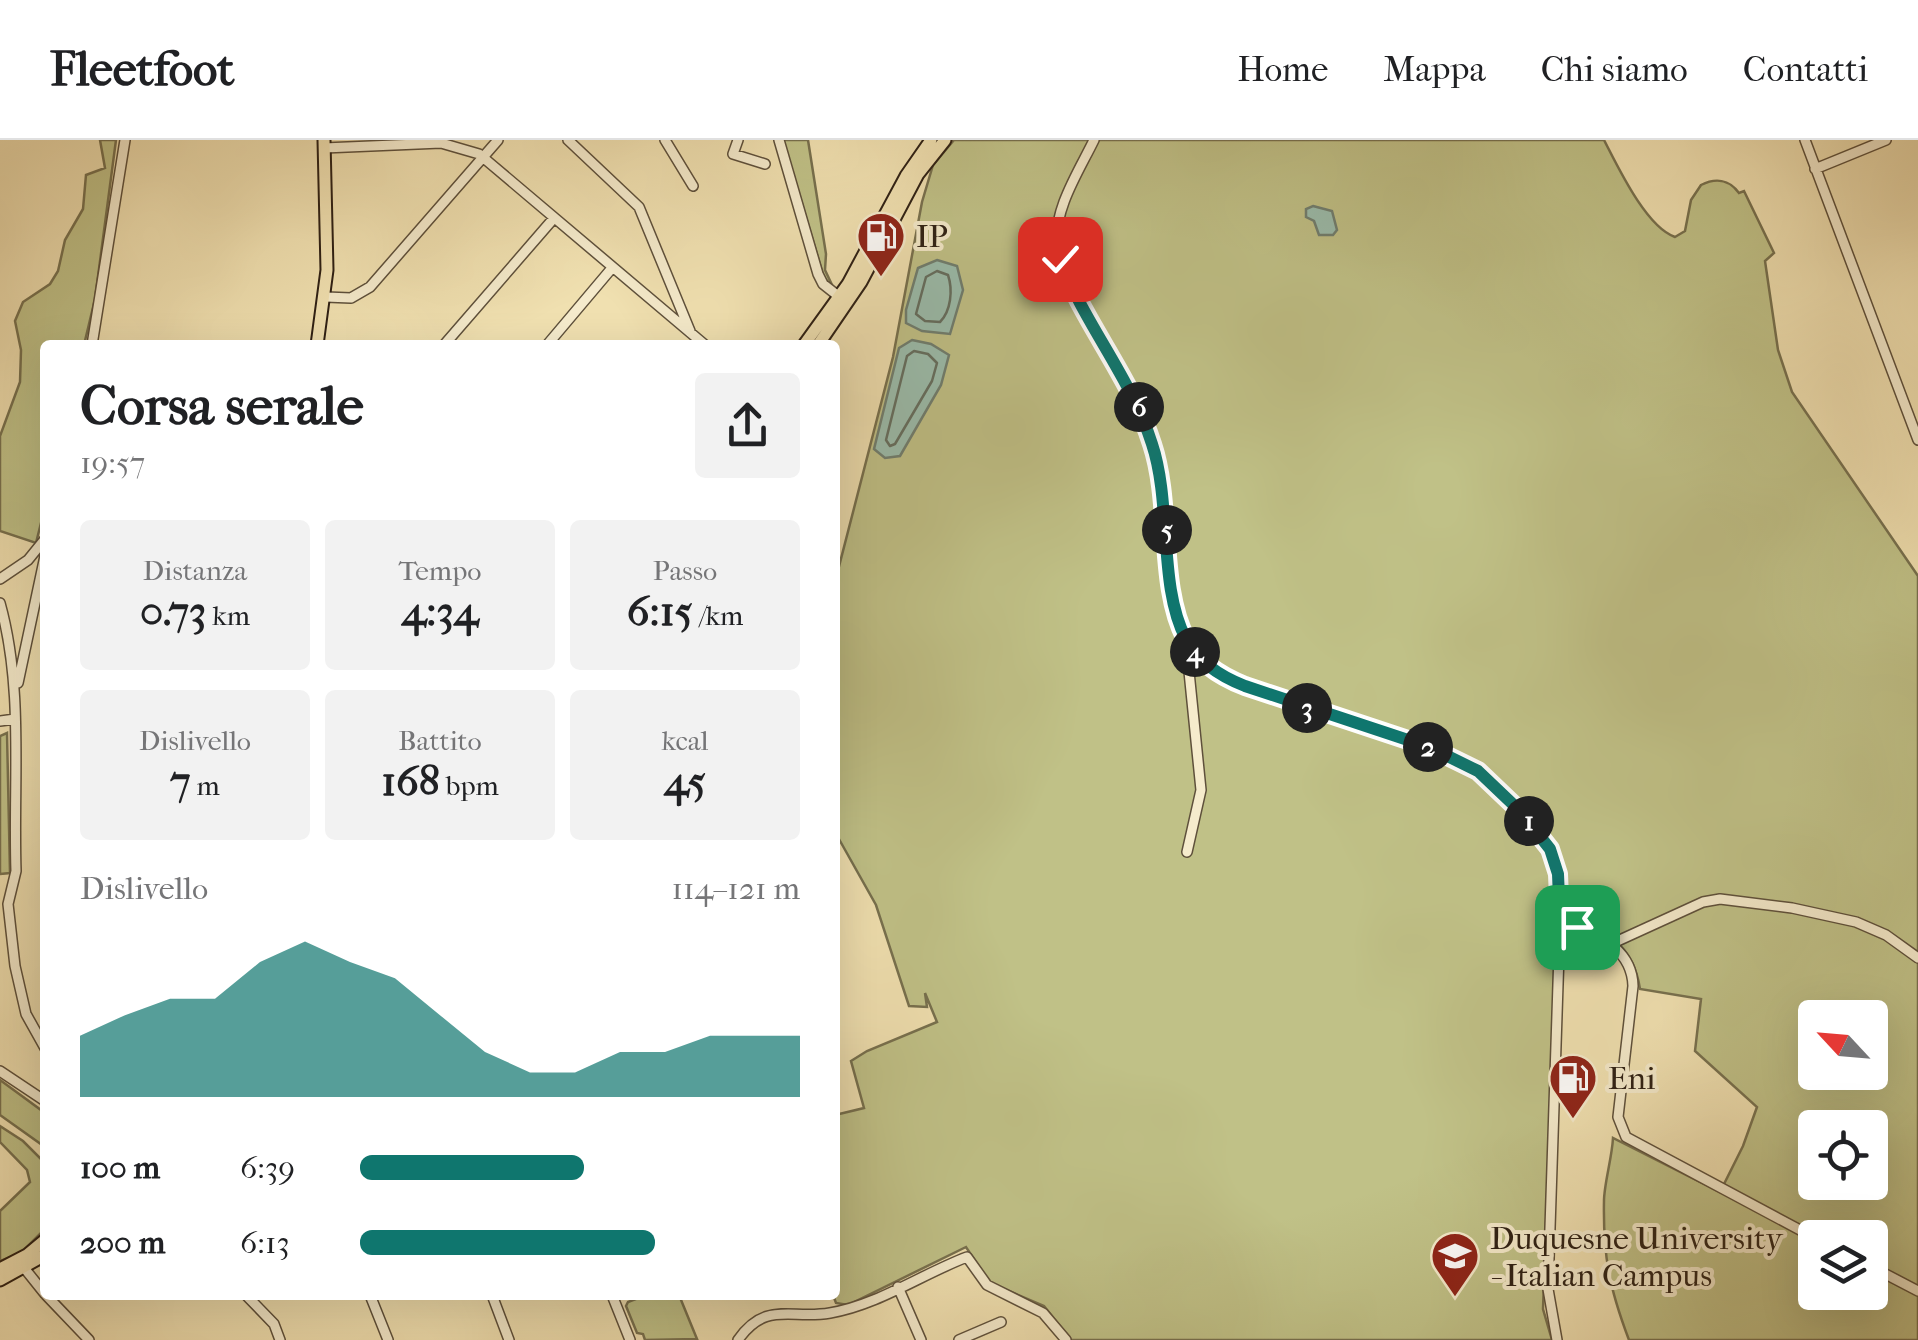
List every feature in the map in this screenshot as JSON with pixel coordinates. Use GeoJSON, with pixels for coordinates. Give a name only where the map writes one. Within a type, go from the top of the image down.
{"type":"FeatureCollection","features":[{"type":"Feature","properties":{"kind":"main road"},"geometry":{"type":"LineString","coordinates":[[809,340],[844,301],[906,176],[931,140]]}},
{"type":"Feature","properties":{"kind":"main road"},"geometry":{"type":"LineString","coordinates":[[821,340],[918,174],[945,140]]}},
{"type":"Feature","properties":{"kind":"main road"},"geometry":{"type":"LineString","coordinates":[[318,340],[326,297],[324,144]]}},
{"type":"Feature","properties":{"kind":"main road"},"geometry":{"type":"LineString","coordinates":[[0,1269],[40,1244]]}},
{"type":"Feature","properties":{"kind":"main road"},"geometry":{"type":"LineString","coordinates":[[0,1280],[40,1258]]}},
{"type":"Feature","properties":{"kind":"street"},"geometry":{"type":"LineString","coordinates":[[93,340],[125,140]]}},
{"type":"Feature","properties":{"kind":"street"},"geometry":{"type":"LineString","coordinates":[[326,297],[350,298],[370,288],[498,140]]}},
{"type":"Feature","properties":{"kind":"street"},"geometry":{"type":"LineString","coordinates":[[568,140],[580,144],[639,207],[691,333]]}},
{"type":"Feature","properties":{"kind":"street"},"geometry":{"type":"LineString","coordinates":[[665,140],[693,186]]}},
{"type":"Feature","properties":{"kind":"street"},"geometry":{"type":"LineString","coordinates":[[738,140],[733,154],[766,164]]}},
{"type":"Feature","properties":{"kind":"street"},"geometry":{"type":"LineString","coordinates":[[779,140],[818,274],[823,284],[844,301]]}},
{"type":"Feature","properties":{"kind":"street"},"geometry":{"type":"LineString","coordinates":[[1094,140],[1061,212],[1058,251],[1077,295],[1135,398],[1153,446],[1162,486],[1174,601],[1185,637],[1201,790],[1187,852]]}},
{"type":"Feature","properties":{"kind":"street"},"geometry":{"type":"LineString","coordinates":[[1804,140],[1918,440]]}},
{"type":"Feature","properties":{"kind":"street"},"geometry":{"type":"LineString","coordinates":[[1816,169],[1886,140]]}},
{"type":"Feature","properties":{"kind":"street"},"geometry":{"type":"LineString","coordinates":[[324,144],[442,143],[484,157],[699,340]]}},
{"type":"Feature","properties":{"kind":"street"},"geometry":{"type":"LineString","coordinates":[[448,340],[554,218]]}},
{"type":"Feature","properties":{"kind":"street"},"geometry":{"type":"LineString","coordinates":[[551,340],[612,268]]}},
{"type":"Feature","properties":{"kind":"street"},"geometry":{"type":"LineString","coordinates":[[0,579],[28,560],[40,545]]}},
{"type":"Feature","properties":{"kind":"street"},"geometry":{"type":"LineString","coordinates":[[15,696],[40,579]]}},
{"type":"Feature","properties":{"kind":"street"},"geometry":{"type":"LineString","coordinates":[[0,602],[10,644],[15,696],[16,872],[8,904],[16,976],[28,1020],[40,1040]]}},
{"type":"Feature","properties":{"kind":"street"},"geometry":{"type":"LineString","coordinates":[[1185,637],[1200,657],[1237,683],[1429,747],[1478,771],[1520,811],[1550,849],[1558,874],[1560,922],[1548,1289],[1556,1340]]}},
{"type":"Feature","properties":{"kind":"street"},"geometry":{"type":"LineString","coordinates":[[0,721],[15,719]]}},
{"type":"Feature","properties":{"kind":"street"},"geometry":{"type":"LineString","coordinates":[[0,883],[13,881]]}},
{"type":"Feature","properties":{"kind":"street"},"geometry":{"type":"LineString","coordinates":[[1611,944],[1704,902],[1720,899],[1800,909],[1856,922],[1879,931],[1918,958]]}},
{"type":"Feature","properties":{"kind":"street"},"geometry":{"type":"LineString","coordinates":[[1560,922],[1611,944],[1624,957],[1633,979],[1618,1117],[1624,1134],[1798,1229]]}},
{"type":"Feature","properties":{"kind":"street"},"geometry":{"type":"LineString","coordinates":[[0,1071],[40,1099]]}},
{"type":"Feature","properties":{"kind":"street"},"geometry":{"type":"LineString","coordinates":[[738,1340],[770,1314],[833,1313],[873,1300],[968,1257],[987,1285],[1038,1310],[1066,1340]]}},
{"type":"Feature","properties":{"kind":"street"},"geometry":{"type":"LineString","coordinates":[[25,1268],[40,1287]]}},
{"type":"Feature","properties":{"kind":"street"},"geometry":{"type":"LineString","coordinates":[[1888,1275],[1918,1291]]}},
{"type":"Feature","properties":{"kind":"street"},"geometry":{"type":"LineString","coordinates":[[898,1287],[921,1340]]}},
{"type":"Feature","properties":{"kind":"street"},"geometry":{"type":"LineString","coordinates":[[52,1300],[89,1340]]}},
{"type":"Feature","properties":{"kind":"street"},"geometry":{"type":"LineString","coordinates":[[251,1300],[272,1322],[280,1340]]}},
{"type":"Feature","properties":{"kind":"street"},"geometry":{"type":"LineString","coordinates":[[372,1300],[388,1340]]}},
{"type":"Feature","properties":{"kind":"street"},"geometry":{"type":"LineString","coordinates":[[494,1300],[509,1340]]}},
{"type":"Feature","properties":{"kind":"street"},"geometry":{"type":"LineString","coordinates":[[614,1300],[630,1340]]}},
{"type":"Feature","properties":{"kind":"street"},"geometry":{"type":"LineString","coordinates":[[959,1340],[1001,1322]]}},
{"type":"Feature","properties":{"kind":"green space"},"geometry":{"type":"Polygon","coordinates":[[[100,140],[116,140],[95,299],[85,340],[40,340],[40,527],[36,543],[0,531],[0,436],[20,382],[21,350],[15,321],[23,302],[50,284],[58,271],[65,240],[83,209],[86,175],[105,168],[100,140]]]}},
{"type":"Feature","properties":{"kind":"green space"},"geometry":{"type":"Polygon","coordinates":[[[783,140],[808,140],[826,254],[825,270],[833,287],[824,278],[783,140]]]}},
{"type":"Feature","properties":{"kind":"green space"},"geometry":{"type":"Polygon","coordinates":[[[954,140],[1604,140],[1643,209],[1675,237],[1685,231],[1691,200],[1701,185],[1722,181],[1739,193],[1744,191],[1774,253],[1765,261],[1778,350],[1792,392],[1918,576],[1918,1340],[1629,1340],[1612,1287],[1605,1238],[1604,1194],[1613,1138],[1720,1192],[1757,1107],[1695,1051],[1701,999],[1640,989],[1630,958],[1622,947],[1600,932],[1557,914],[1543,1309],[1552,1340],[1071,1340],[1044,1306],[990,1283],[966,1247],[848,1305],[836,1303],[835,1300],[840,1300],[840,1114],[864,1108],[851,1061],[937,1022],[925,993],[927,1007],[909,1006],[876,905],[840,841],[840,563],[893,357],[922,202],[933,165],[954,140]]]}},
{"type":"Feature","properties":{"kind":"green space"},"geometry":{"type":"Polygon","coordinates":[[[7,733],[10,873],[0,874],[0,736],[7,733]]]}},
{"type":"Feature","properties":{"kind":"green space"},"geometry":{"type":"Polygon","coordinates":[[[0,1080],[40,1109],[40,1143],[0,1115],[0,1080]]]}},
{"type":"Feature","properties":{"kind":"green space"},"geometry":{"type":"Polygon","coordinates":[[[0,1126],[40,1158],[40,1234],[21,1253],[0,1261],[0,1211],[30,1182],[27,1170],[0,1142],[0,1126]]]}},
{"type":"Feature","properties":{"kind":"green space"},"geometry":{"type":"Polygon","coordinates":[[[681,1300],[697,1339],[645,1340],[643,1334],[637,1333],[626,1306],[628,1302],[681,1300]]]}},
{"type":"Feature","properties":{"kind":"water"},"geometry":{"type":"Polygon","coordinates":[[[1313,206],[1332,211],[1337,230],[1333,235],[1319,235],[1314,221],[1306,217],[1306,209],[1313,206]]]}},
{"type":"Feature","properties":{"kind":"water"},"geometry":{"type":"Polygon","coordinates":[[[937,260],[957,266],[963,290],[950,334],[922,331],[906,323],[918,268],[937,260]]]}},
{"type":"Feature","properties":{"kind":"water"},"geometry":{"type":"Polygon","coordinates":[[[912,340],[931,344],[949,355],[941,385],[900,456],[885,458],[874,449],[899,348],[912,340]]]}},
{"type":"Feature","properties":{"kind":"place","name":"IP"},"geometry":{"type":"Point","coordinates":[881,278]}},
{"type":"Feature","properties":{"kind":"place","name":"Eni"},"geometry":{"type":"Point","coordinates":[1573,1120]}},
{"type":"Feature","properties":{"kind":"place","name":"Duquesne University - Italian Campus"},"geometry":{"type":"Point","coordinates":[1455,1298]}},
{"type":"Feature","properties":{"kind":"route"},"geometry":{"type":"LineString","coordinates":[[1060,259],[1135,398],[1153,446],[1162,486],[1174,601],[1180,627],[1195,653],[1218,672],[1245,686],[1429,747],[1478,771],[1520,811],[1546,843],[1558,874],[1560,922],[1577,927]]}}]}
